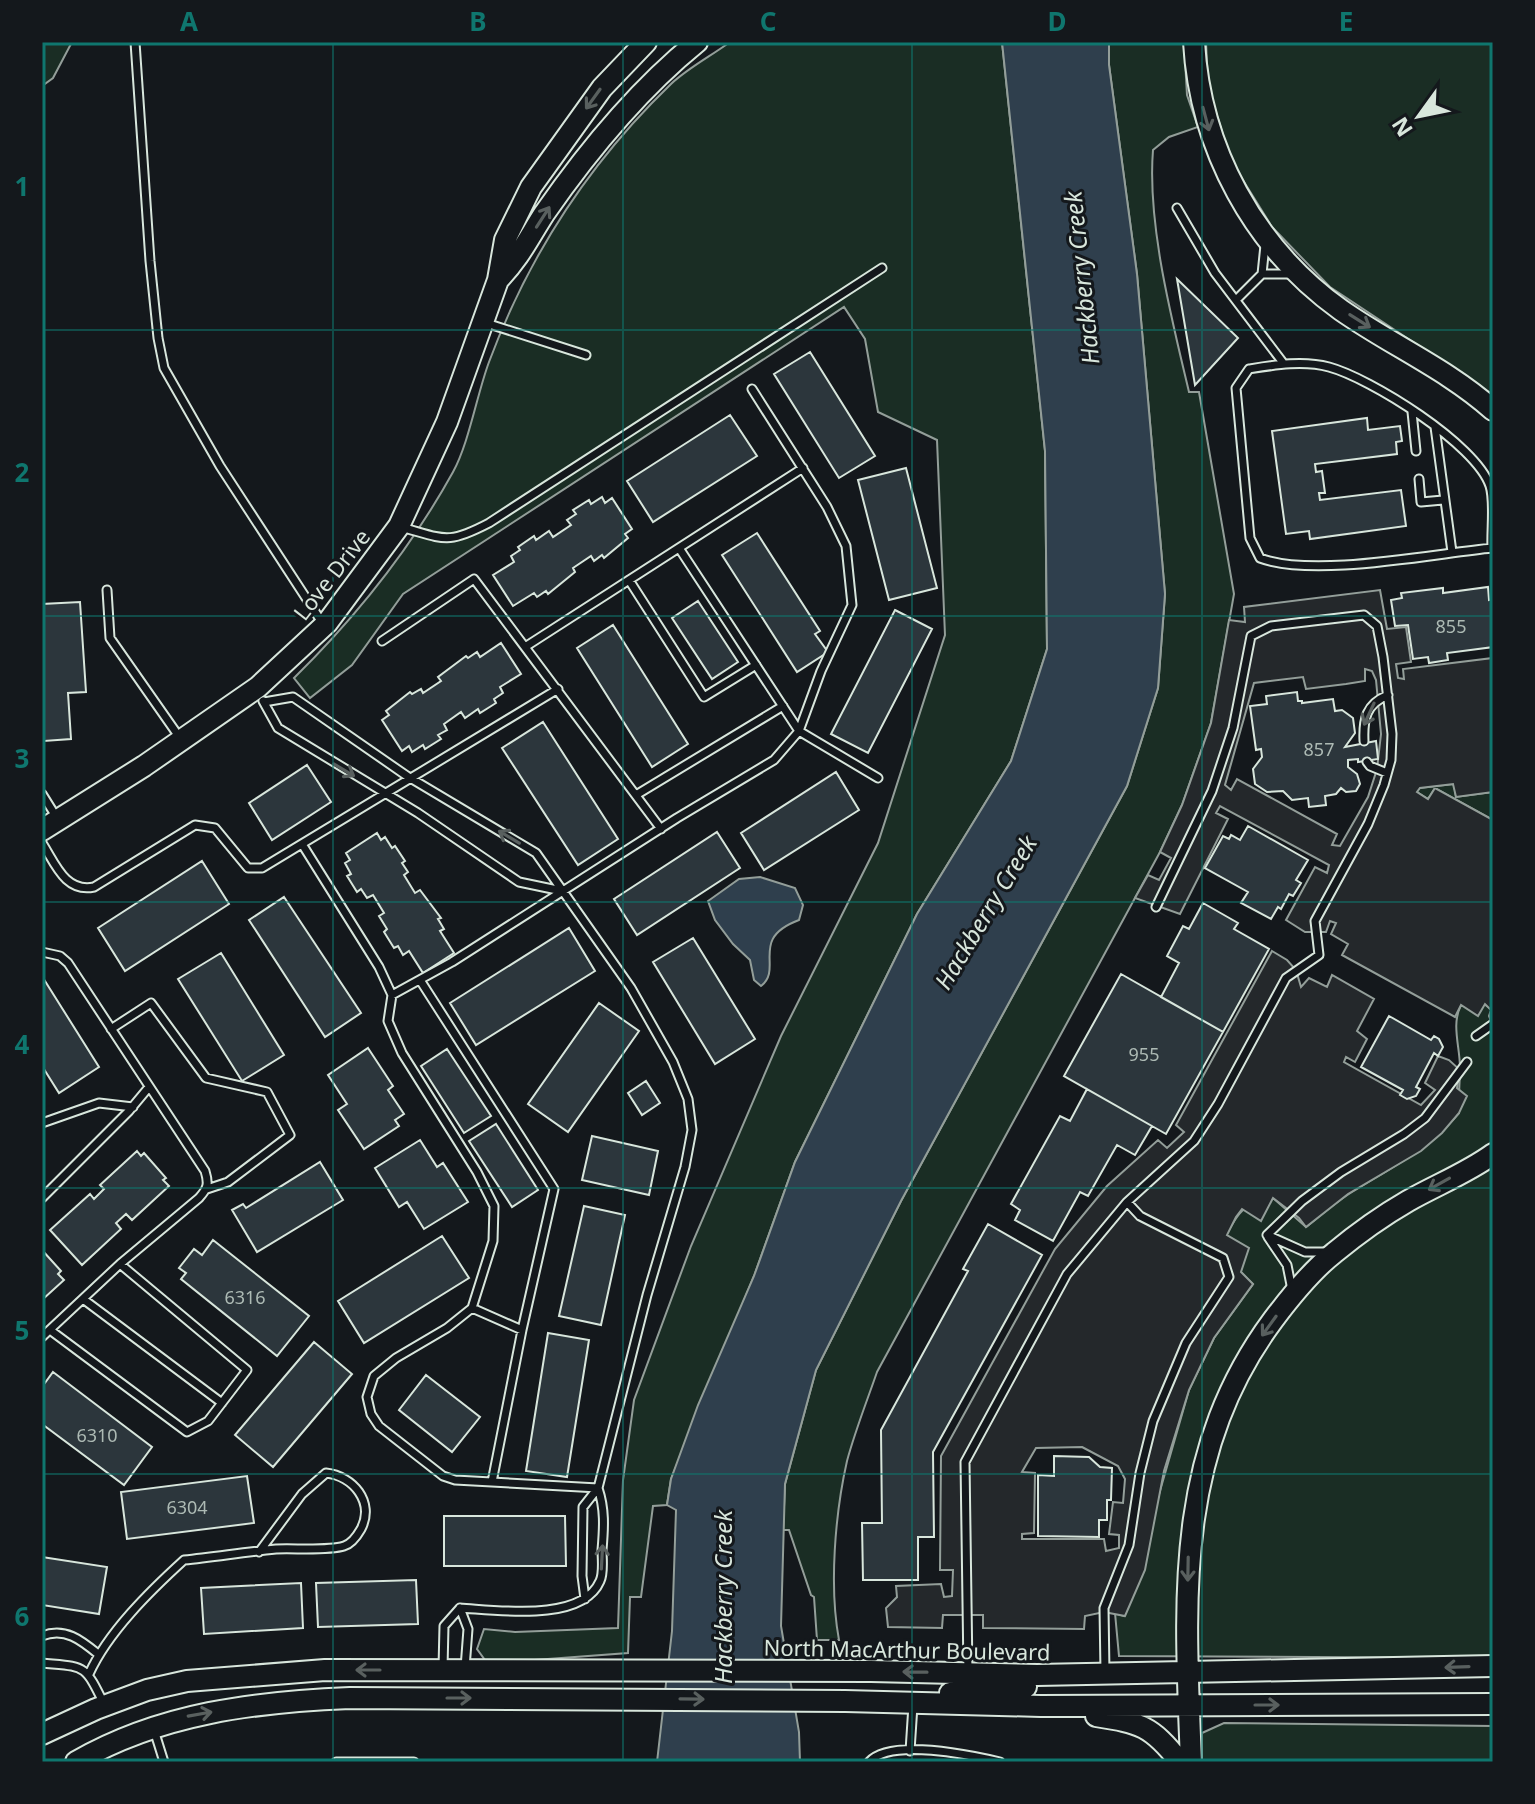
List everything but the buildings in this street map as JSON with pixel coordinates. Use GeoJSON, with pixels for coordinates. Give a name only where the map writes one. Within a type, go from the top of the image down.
{"type":"FeatureCollection","features":[{"type":"Feature","properties":{"kind":"main road","name":"Love Drive"},"geometry":{"type":"LineString","coordinates":[[50,825],[181,740],[258,697],[324,626],[399,526],[447,422],[498,280],[505,240],[531,187],[602,88],[646,42]]}},
{"type":"Feature","properties":{"kind":"main road","name":"Love Drive"},"geometry":{"type":"LineString","coordinates":[[498,280],[518,258],[544,214],[596,148],[645,91],[697,42]]}},
{"type":"Feature","properties":{"kind":"main road"},"geometry":{"type":"LineString","coordinates":[[1194,42],[1206,122],[1245,208],[1265,236],[1301,275],[1340,309],[1447,373],[1493,410]]}},
{"type":"Feature","properties":{"kind":"main road"},"geometry":{"type":"LineString","coordinates":[[1191,1762],[1189,1544],[1212,1434],[1236,1381],[1262,1334],[1292,1296],[1339,1249],[1405,1203],[1493,1154]]}},
{"type":"Feature","properties":{"kind":"main road","name":"North MacArthur Boulevard"},"geometry":{"type":"LineString","coordinates":[[42,1734],[147,1690],[187,1681],[325,1670],[1106,1674],[1493,1666]]}},
{"type":"Feature","properties":{"kind":"main road"},"geometry":{"type":"LineString","coordinates":[[913,1703],[919,1696],[1003,1688],[1067,1688],[1106,1674]]}},
{"type":"Feature","properties":{"kind":"main road"},"geometry":{"type":"LineString","coordinates":[[76,1762],[185,1717],[277,1701],[350,1698],[614,1698],[1041,1706],[1493,1704]]}},
{"type":"Feature","properties":{"kind":"main road"},"geometry":{"type":"LineString","coordinates":[[1041,1706],[1136,1723],[1161,1740],[1180,1762]]}},
{"type":"Feature","properties":{"kind":"lane"},"geometry":{"type":"LineString","coordinates":[[135,42],[150,261],[164,368],[220,466],[324,626]]}},
{"type":"Feature","properties":{"kind":"lane"},"geometry":{"type":"LineString","coordinates":[[1177,208],[1215,273],[1284,364]]}},
{"type":"Feature","properties":{"kind":"lane"},"geometry":{"type":"LineString","coordinates":[[1236,300],[1262,274],[1265,236]]}},
{"type":"Feature","properties":{"kind":"lane"},"geometry":{"type":"LineString","coordinates":[[399,526],[452,539],[489,523],[882,268]]}},
{"type":"Feature","properties":{"kind":"lane"},"geometry":{"type":"LineString","coordinates":[[1262,274],[1301,275]]}},
{"type":"Feature","properties":{"kind":"lane"},"geometry":{"type":"LineString","coordinates":[[484,322],[586,355]]}},
{"type":"Feature","properties":{"kind":"lane"},"geometry":{"type":"LineString","coordinates":[[1284,364],[1326,366],[1355,376],[1453,438],[1477,463],[1490,487],[1492,548],[1330,565],[1276,564],[1260,558],[1250,538],[1236,388],[1249,369],[1284,364]]}},
{"type":"Feature","properties":{"kind":"lane"},"geometry":{"type":"LineString","coordinates":[[392,995],[774,760],[799,731],[821,671],[852,605],[846,546],[827,507],[752,389]]}},
{"type":"Feature","properties":{"kind":"lane"},"geometry":{"type":"LineString","coordinates":[[1412,412],[1416,451]]}},
{"type":"Feature","properties":{"kind":"lane"},"geometry":{"type":"LineString","coordinates":[[1435,427],[1452,552]]}},
{"type":"Feature","properties":{"kind":"lane"},"geometry":{"type":"LineString","coordinates":[[525,647],[803,468]]}},
{"type":"Feature","properties":{"kind":"lane"},"geometry":{"type":"LineString","coordinates":[[1419,479],[1421,502],[1443,500]]}},
{"type":"Feature","properties":{"kind":"lane"},"geometry":{"type":"LineString","coordinates":[[679,548],[799,731],[878,778]]}},
{"type":"Feature","properties":{"kind":"lane"},"geometry":{"type":"LineString","coordinates":[[382,641],[474,579],[661,829]]}},
{"type":"Feature","properties":{"kind":"lane"},"geometry":{"type":"LineString","coordinates":[[629,580],[704,697],[756,665]]}},
{"type":"Feature","properties":{"kind":"lane"},"geometry":{"type":"LineString","coordinates":[[107,590],[110,638],[181,740]]}},
{"type":"Feature","properties":{"kind":"lane"},"geometry":{"type":"LineString","coordinates":[[968,1673],[965,1462],[1067,1274],[1127,1202],[1194,1141],[1218,1104],[1286,978],[1319,955],[1315,921],[1368,824],[1391,760],[1388,695],[1377,626],[1364,615],[1271,626],[1251,636],[1233,728],[1212,791],[1156,907]]}},
{"type":"Feature","properties":{"kind":"lane"},"geometry":{"type":"LineString","coordinates":[[42,843],[64,878],[70,884],[85,889],[94,887],[195,825],[215,828],[248,868],[255,870],[558,689]]}},
{"type":"Feature","properties":{"kind":"lane"},"geometry":{"type":"LineString","coordinates":[[1364,741],[1363,720],[1376,700],[1388,695]]}},
{"type":"Feature","properties":{"kind":"lane"},"geometry":{"type":"LineString","coordinates":[[258,697],[293,697],[411,778],[536,853],[631,988],[673,1062],[688,1099],[692,1130],[685,1167],[647,1295],[598,1488],[583,1507],[582,1576],[585,1599]]}},
{"type":"Feature","properties":{"kind":"lane"},"geometry":{"type":"LineString","coordinates":[[258,697],[278,728],[430,822],[519,882],[562,891]]}},
{"type":"Feature","properties":{"kind":"lane"},"geometry":{"type":"LineString","coordinates":[[636,795],[783,706]]}},
{"type":"Feature","properties":{"kind":"lane"},"geometry":{"type":"LineString","coordinates":[[1367,762],[1387,773]]}},
{"type":"Feature","properties":{"kind":"lane"},"geometry":{"type":"LineString","coordinates":[[42,794],[50,825]]}},
{"type":"Feature","properties":{"kind":"lane"},"geometry":{"type":"LineString","coordinates":[[302,844],[379,967],[392,995],[388,1021],[402,1053],[477,1172],[494,1206],[493,1241],[472,1308],[374,1376],[367,1397],[371,1414],[379,1426],[443,1476],[455,1480],[598,1488]]}},
{"type":"Feature","properties":{"kind":"lane"},"geometry":{"type":"LineString","coordinates":[[42,952],[60,956],[68,963],[205,1171],[209,1182],[207,1189]]}},
{"type":"Feature","properties":{"kind":"lane"},"geometry":{"type":"LineString","coordinates":[[420,980],[554,1189],[492,1482]]}},
{"type":"Feature","properties":{"kind":"lane"},"geometry":{"type":"LineString","coordinates":[[42,1337],[207,1189],[228,1182],[290,1135],[267,1092],[206,1078],[151,1003],[111,1029]]}},
{"type":"Feature","properties":{"kind":"lane"},"geometry":{"type":"LineString","coordinates":[[1476,1036],[1493,1024]]}},
{"type":"Feature","properties":{"kind":"lane"},"geometry":{"type":"LineString","coordinates":[[1267,1235],[1302,1201],[1341,1172],[1425,1118],[1467,1062]]}},
{"type":"Feature","properties":{"kind":"lane"},"geometry":{"type":"LineString","coordinates":[[42,1198],[149,1087]]}},
{"type":"Feature","properties":{"kind":"lane"},"geometry":{"type":"LineString","coordinates":[[42,1123],[99,1103],[133,1107]]}},
{"type":"Feature","properties":{"kind":"lane"},"geometry":{"type":"LineString","coordinates":[[1106,1674],[1104,1608],[1129,1545],[1140,1473],[1153,1421],[1186,1343],[1229,1277],[1223,1258],[1140,1216],[1127,1202]]}},
{"type":"Feature","properties":{"kind":"lane"},"geometry":{"type":"LineString","coordinates":[[1267,1235],[1305,1252],[1339,1249]]}},
{"type":"Feature","properties":{"kind":"lane"},"geometry":{"type":"LineString","coordinates":[[1267,1235],[1287,1265],[1292,1296]]}},
{"type":"Feature","properties":{"kind":"lane"},"geometry":{"type":"LineString","coordinates":[[50,1330],[187,1432],[208,1421],[247,1370],[120,1264]]}},
{"type":"Feature","properties":{"kind":"lane"},"geometry":{"type":"LineString","coordinates":[[83,1299],[222,1403]]}},
{"type":"Feature","properties":{"kind":"lane"},"geometry":{"type":"LineString","coordinates":[[472,1308],[522,1330]]}},
{"type":"Feature","properties":{"kind":"lane"},"geometry":{"type":"LineString","coordinates":[[89,1674],[98,1654],[184,1560],[344,1546],[359,1533],[366,1518],[365,1504],[359,1491],[338,1474],[326,1473],[302,1494],[259,1552]]}},
{"type":"Feature","properties":{"kind":"lane"},"geometry":{"type":"LineString","coordinates":[[460,1608],[526,1612],[570,1606],[585,1599],[600,1580],[605,1509],[598,1488]]}},
{"type":"Feature","properties":{"kind":"lane"},"geometry":{"type":"LineString","coordinates":[[443,1670],[444,1626],[460,1608]]}},
{"type":"Feature","properties":{"kind":"lane"},"geometry":{"type":"LineString","coordinates":[[460,1608],[468,1629],[465,1670]]}},
{"type":"Feature","properties":{"kind":"lane"},"geometry":{"type":"LineString","coordinates":[[42,1636],[66,1633],[98,1654]]}},
{"type":"Feature","properties":{"kind":"lane"},"geometry":{"type":"LineString","coordinates":[[42,1663],[80,1667],[89,1674],[105,1706]]}},
{"type":"Feature","properties":{"kind":"lane"},"geometry":{"type":"LineString","coordinates":[[910,1751],[913,1703]]}},
{"type":"Feature","properties":{"kind":"lane"},"geometry":{"type":"LineString","coordinates":[[153,1728],[164,1762]]}},
{"type":"Feature","properties":{"kind":"lane"},"geometry":{"type":"LineString","coordinates":[[869,1762],[878,1754],[910,1751],[957,1752],[1000,1762]]}},
{"type":"Feature","properties":{"kind":"lane"},"geometry":{"type":"LineString","coordinates":[[336,1762],[414,1762]]}},
{"type":"Feature","properties":{"kind":"green space"},"geometry":{"type":"Polygon","coordinates":[[[42,42],[72,42],[53,78],[42,86],[42,42]]]}},
{"type":"Feature","properties":{"kind":"green space"},"geometry":{"type":"Polygon","coordinates":[[[730,42],[1002,42],[1045,451],[1047,649],[1011,761],[917,914],[795,1162],[754,1276],[671,1479],[667,1505],[653,1506],[641,1597],[630,1597],[628,1653],[521,1661],[485,1660],[477,1649],[484,1629],[515,1632],[618,1628],[623,1480],[634,1400],[691,1246],[781,1036],[878,843],[945,635],[937,440],[878,412],[865,339],[844,307],[403,594],[352,665],[310,698],[294,678],[381,581],[437,500],[459,460],[485,375],[505,323],[522,285],[564,213],[642,114],[678,78],[730,42]]]}},
{"type":"Feature","properties":{"kind":"green space"},"geometry":{"type":"Polygon","coordinates":[[[1109,42],[1184,42],[1187,95],[1198,127],[1169,137],[1153,150],[1152,179],[1157,240],[1169,303],[1189,392],[1199,392],[1234,594],[1211,723],[1182,805],[1160,852],[877,1372],[850,1450],[839,1504],[834,1597],[839,1640],[817,1640],[814,1597],[789,1530],[783,1530],[785,1484],[816,1370],[901,1201],[1127,786],[1158,688],[1165,594],[1137,274],[1109,65],[1109,42]]]}},
{"type":"Feature","properties":{"kind":"green space"},"geometry":{"type":"Polygon","coordinates":[[[1206,42],[1493,42],[1493,395],[1330,287],[1272,227],[1231,161],[1208,86],[1206,42]]]}},
{"type":"Feature","properties":{"kind":"green space"},"geometry":{"type":"Polygon","coordinates":[[[1454,784],[1456,797],[1493,792],[1493,820],[1435,788],[1428,799],[1417,792],[1419,788],[1454,784]]]}},
{"type":"Feature","properties":{"kind":"green space"},"geometry":{"type":"Polygon","coordinates":[[[1484,1004],[1491,1009],[1493,1026],[1493,1658],[1119,1656],[1115,1613],[1124,1616],[1189,1390],[1214,1338],[1253,1284],[1241,1272],[1226,1235],[1244,1209],[1273,1198],[1306,1227],[1346,1196],[1435,1137],[1459,1113],[1458,1013],[1461,1005],[1484,1004]]]}},
{"type":"Feature","properties":{"kind":"green space"},"geometry":{"type":"Polygon","coordinates":[[[1224,1723],[1493,1726],[1493,1762],[1202,1762],[1202,1733],[1224,1723]]]}},
{"type":"Feature","properties":{"kind":"shaded area"},"geometry":{"type":"Polygon","coordinates":[[[1380,590],[1387,629],[1406,627],[1411,662],[1396,664],[1398,678],[1404,679],[1403,669],[1493,658],[1493,792],[1456,797],[1453,784],[1420,788],[1417,792],[1428,799],[1435,788],[1493,820],[1493,1026],[1489,1016],[1491,1010],[1485,1004],[1478,1016],[1461,1005],[1455,1017],[1342,955],[1348,944],[1331,934],[1336,923],[1330,921],[1326,932],[1305,932],[1286,920],[1315,867],[1327,873],[1329,865],[1220,806],[1216,813],[1228,819],[1180,914],[1135,898],[1148,875],[1159,880],[1171,858],[1160,852],[1182,805],[1211,723],[1229,620],[1245,622],[1244,607],[1380,590]],[[1365,669],[1365,681],[1306,689],[1303,677],[1254,683],[1225,785],[1231,790],[1237,779],[1337,834],[1332,845],[1340,846],[1368,797],[1377,769],[1381,734],[1376,680],[1372,671],[1365,669]]]}},
{"type":"Feature","properties":{"kind":"shaded area"},"geometry":{"type":"Polygon","coordinates":[[[1272,951],[1296,970],[1301,987],[1309,978],[1327,987],[1332,975],[1374,999],[1357,1031],[1367,1039],[1355,1062],[1346,1057],[1344,1062],[1421,1105],[1435,1090],[1425,1083],[1438,1056],[1449,1060],[1460,1070],[1457,1088],[1467,1096],[1459,1113],[1421,1151],[1348,1194],[1306,1227],[1273,1198],[1261,1221],[1242,1209],[1236,1217],[1227,1235],[1249,1248],[1241,1272],[1253,1284],[1214,1338],[1189,1390],[1164,1471],[1145,1570],[1125,1616],[1104,1612],[1085,1616],[1084,1629],[983,1628],[983,1615],[943,1615],[942,1628],[888,1627],[886,1608],[897,1597],[896,1586],[941,1584],[944,1597],[952,1596],[953,1570],[940,1570],[941,1456],[1055,1249],[1107,1186],[1158,1140],[1167,1148],[1184,1132],[1176,1125],[1272,951]],[[1082,1447],[1036,1448],[1022,1472],[1035,1473],[1034,1533],[1022,1534],[1022,1539],[1104,1539],[1106,1551],[1119,1548],[1119,1535],[1109,1534],[1113,1502],[1123,1503],[1125,1479],[1118,1466],[1082,1447]]]}},
{"type":"Feature","properties":{"kind":"water","name":"Hackberry Creek"},"geometry":{"type":"Polygon","coordinates":[[[1002,42],[1109,42],[1109,65],[1137,274],[1165,594],[1158,688],[1127,786],[901,1201],[816,1370],[785,1484],[781,1626],[799,1732],[800,1762],[657,1762],[672,1631],[676,1510],[667,1505],[671,1479],[698,1405],[754,1276],[795,1162],[917,914],[1011,761],[1047,649],[1045,451],[1002,42]]]}},
{"type":"Feature","properties":{"kind":"water"},"geometry":{"type":"Polygon","coordinates":[[[760,877],[795,888],[803,905],[799,920],[775,936],[771,944],[767,979],[761,986],[754,980],[750,960],[715,920],[708,901],[739,879],[760,877]]]}}]}
